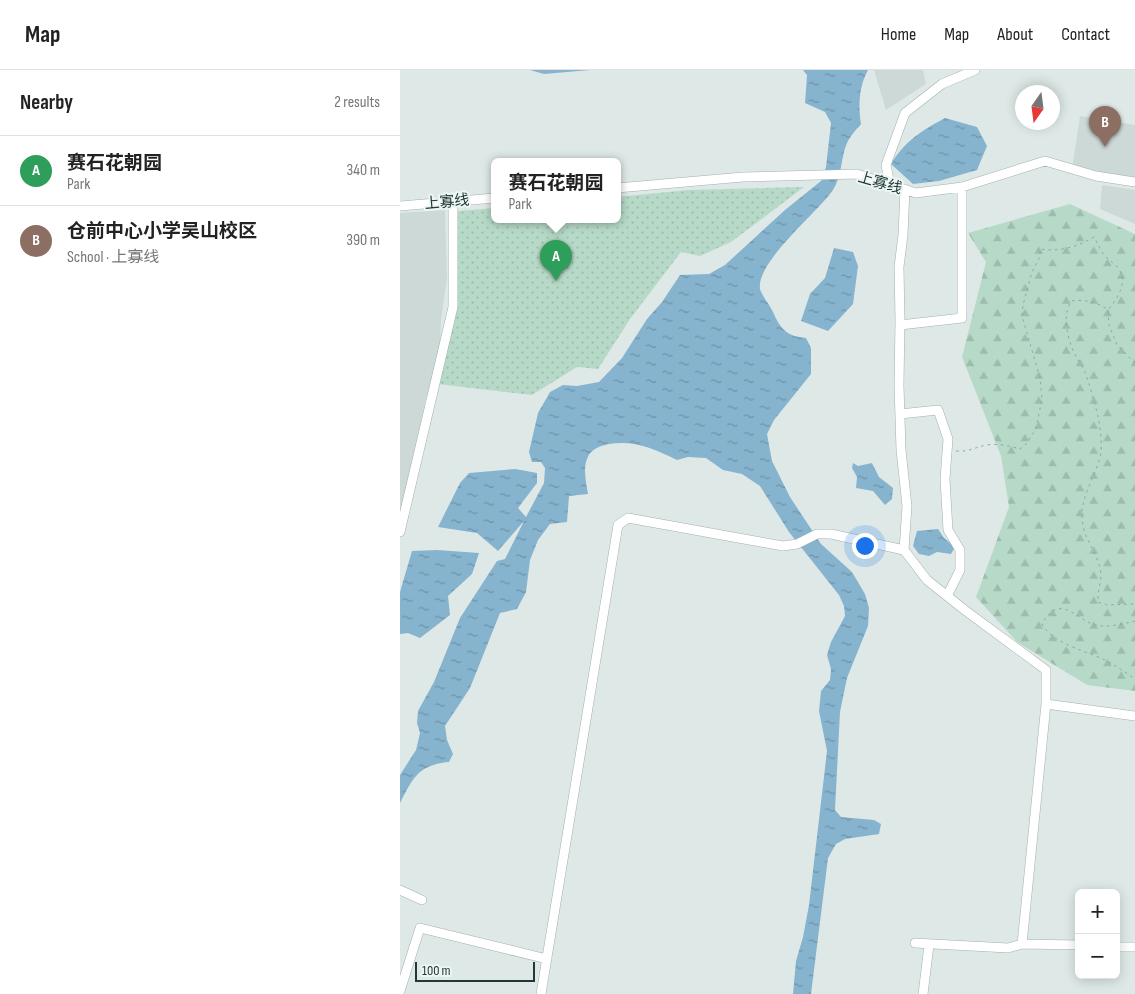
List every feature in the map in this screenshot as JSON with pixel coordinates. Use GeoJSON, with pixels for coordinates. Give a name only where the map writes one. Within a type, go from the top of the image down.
{"type":"FeatureCollection","features":[{"type":"Feature","properties":{"kind":"street"},"geometry":{"type":"LineString","coordinates":[[890,185],[886,165],[905,113],[942,84],[975,70]]}},
{"type":"Feature","properties":{"kind":"street","name":"上寡线"},"geometry":{"type":"LineString","coordinates":[[621,188],[743,177],[857,174],[916,193],[962,187],[1044,161],[1096,176],[1135,182]]}},
{"type":"Feature","properties":{"kind":"street"},"geometry":{"type":"LineString","coordinates":[[900,325],[962,318],[962,187]]}},
{"type":"Feature","properties":{"kind":"street"},"geometry":{"type":"LineString","coordinates":[[904,190],[903,235],[899,268],[900,414],[906,506],[904,550],[927,580],[1046,670],[1046,704],[1022,944]]}},
{"type":"Feature","properties":{"kind":"street","name":"上寡线"},"geometry":{"type":"LineString","coordinates":[[400,206],[491,198]]}},
{"type":"Feature","properties":{"kind":"street"},"geometry":{"type":"LineString","coordinates":[[400,532],[452,307],[453,201]]}},
{"type":"Feature","properties":{"kind":"street"},"geometry":{"type":"LineString","coordinates":[[900,414],[938,410],[948,439],[945,479],[948,530],[960,550],[960,570],[947,596]]}},
{"type":"Feature","properties":{"kind":"street"},"geometry":{"type":"LineString","coordinates":[[541,994],[618,525],[628,518],[783,546],[797,544],[817,534],[831,534],[904,550]]}},
{"type":"Feature","properties":{"kind":"street"},"geometry":{"type":"LineString","coordinates":[[1046,704],[1135,716]]}},
{"type":"Feature","properties":{"kind":"street"},"geometry":{"type":"LineString","coordinates":[[400,890],[422,900]]}},
{"type":"Feature","properties":{"kind":"street"},"geometry":{"type":"LineString","coordinates":[[400,990],[420,928],[547,959]]}},
{"type":"Feature","properties":{"kind":"street"},"geometry":{"type":"LineString","coordinates":[[916,943],[1008,948],[1022,944],[1075,945]]}},
{"type":"Feature","properties":{"kind":"street"},"geometry":{"type":"LineString","coordinates":[[923,994],[929,944]]}},
{"type":"Feature","properties":{"kind":"street"},"geometry":{"type":"LineString","coordinates":[[1120,947],[1135,947]]}},
{"type":"Feature","properties":{"kind":"path"},"geometry":{"type":"LineString","coordinates":[[947,451],[966,452],[987,445],[1006,445],[1020,448],[1026,444],[1036,429],[1042,399],[1038,371],[1022,316],[1032,272],[1040,257],[1040,249],[1052,251],[1066,249],[1094,237],[1106,257],[1120,269],[1122,288],[1117,299],[1108,310],[1109,325],[1117,345],[1135,363]]}},
{"type":"Feature","properties":{"kind":"path"},"geometry":{"type":"LineString","coordinates":[[1108,310],[1103,306],[1082,300],[1072,301],[1068,306],[1066,319],[1072,349],[1084,370],[1098,416],[1101,442],[1100,456],[1084,499],[1082,522],[1084,532],[1101,569],[1098,602],[1107,606],[1135,604]]}},
{"type":"Feature","properties":{"kind":"path"},"geometry":{"type":"LineString","coordinates":[[1135,621],[1102,626],[1093,624],[1071,610],[1065,609],[1054,611],[1046,617],[1042,624],[1046,632],[1056,639],[1105,660],[1135,679]]}},
{"type":"Feature","properties":{"kind":"shaded area"},"geometry":{"type":"Polygon","coordinates":[[[874,70],[923,70],[926,84],[886,110],[874,70]]]}},
{"type":"Feature","properties":{"kind":"shaded area"},"geometry":{"type":"Polygon","coordinates":[[[1080,116],[1135,125],[1135,180],[1072,169],[1080,116]]]}},
{"type":"Feature","properties":{"kind":"shaded area"},"geometry":{"type":"Polygon","coordinates":[[[1102,185],[1135,190],[1135,224],[1100,209],[1102,185]]]}},
{"type":"Feature","properties":{"kind":"shaded area"},"geometry":{"type":"Polygon","coordinates":[[[445,210],[447,278],[441,320],[440,349],[426,398],[400,516],[400,213],[445,210]]]}},
{"type":"Feature","properties":{"kind":"green space"},"geometry":{"type":"Polygon","coordinates":[[[804,187],[731,242],[700,256],[681,252],[630,319],[598,369],[577,367],[532,395],[437,384],[453,307],[458,211],[491,208],[491,223],[621,223],[621,197],[688,190],[804,187]]]}},
{"type":"Feature","properties":{"kind":"green space"},"geometry":{"type":"Polygon","coordinates":[[[1070,204],[1135,234],[1135,691],[1087,685],[1017,642],[976,597],[1009,507],[1001,456],[962,357],[986,262],[968,233],[1070,204]]]}},
{"type":"Feature","properties":{"kind":"water"},"geometry":{"type":"Polygon","coordinates":[[[530,70],[590,70],[544,74],[530,70]]]}},
{"type":"Feature","properties":{"kind":"water"},"geometry":{"type":"Polygon","coordinates":[[[803,70],[868,70],[860,96],[861,124],[851,135],[847,143],[840,172],[833,190],[777,252],[767,265],[761,278],[761,292],[782,328],[789,334],[806,338],[811,348],[811,374],[774,420],[767,434],[772,461],[790,497],[821,544],[852,572],[865,594],[869,608],[868,626],[847,678],[840,712],[835,810],[841,817],[874,820],[881,824],[879,834],[845,839],[836,844],[828,858],[811,994],[793,994],[796,961],[809,905],[827,751],[819,711],[821,691],[830,680],[831,669],[827,655],[831,642],[845,616],[844,606],[839,595],[789,532],[760,486],[742,474],[723,470],[706,458],[688,457],[677,460],[636,444],[609,444],[593,450],[588,456],[585,467],[588,494],[569,496],[567,522],[550,524],[538,540],[530,560],[526,592],[517,609],[500,613],[470,688],[445,726],[447,740],[453,754],[449,762],[430,766],[418,774],[400,803],[400,775],[416,750],[420,733],[417,723],[418,711],[434,682],[460,618],[497,561],[505,559],[524,521],[498,551],[477,533],[438,527],[460,483],[469,473],[515,469],[537,473],[537,483],[518,508],[526,517],[544,483],[545,468],[541,462],[532,462],[529,452],[538,413],[550,392],[563,385],[577,386],[599,382],[622,358],[647,319],[662,302],[680,275],[709,274],[725,265],[785,210],[821,181],[826,167],[831,123],[825,112],[805,103],[807,75],[803,70]]]}},
{"type":"Feature","properties":{"kind":"water"},"geometry":{"type":"Polygon","coordinates":[[[945,118],[977,127],[987,146],[977,170],[939,181],[913,184],[891,164],[914,137],[945,118]]]}},
{"type":"Feature","properties":{"kind":"water"},"geometry":{"type":"Polygon","coordinates":[[[834,248],[853,252],[858,266],[853,304],[828,331],[801,321],[810,294],[825,278],[834,248]]]}},
{"type":"Feature","properties":{"kind":"water"},"geometry":{"type":"Polygon","coordinates":[[[853,463],[858,466],[872,463],[879,477],[893,488],[892,499],[885,505],[873,491],[856,488],[857,477],[852,468],[853,463]]]}},
{"type":"Feature","properties":{"kind":"water"},"geometry":{"type":"Polygon","coordinates":[[[938,529],[944,538],[955,547],[951,554],[937,552],[929,556],[919,554],[913,546],[917,531],[938,529]]]}},
{"type":"Feature","properties":{"kind":"water"},"geometry":{"type":"Polygon","coordinates":[[[437,550],[479,553],[472,574],[448,596],[450,615],[420,638],[408,633],[400,634],[400,592],[412,551],[437,550]]]}},
{"type":"Feature","properties":{"kind":"place","name":"仓前中心小学吴山校区"},"geometry":{"type":"Point","coordinates":[1105,147]}},
{"type":"Feature","properties":{"kind":"place","name":"赛石花朝园"},"geometry":{"type":"Point","coordinates":[556,281]}}]}
